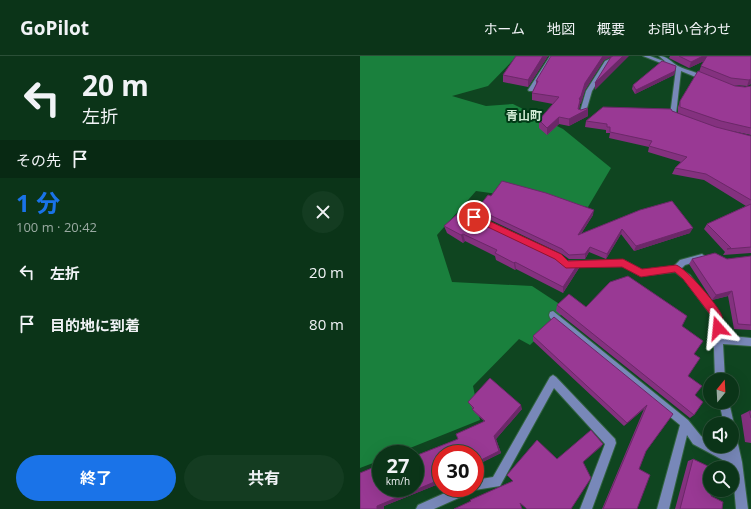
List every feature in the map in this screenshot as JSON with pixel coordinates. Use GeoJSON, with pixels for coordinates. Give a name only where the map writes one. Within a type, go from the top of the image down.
{"type":"FeatureCollection","features":[{"type":"Feature","properties":{"kind":"street"},"geometry":{"type":"LineString","coordinates":[[531,90],[552,56]]}},
{"type":"Feature","properties":{"kind":"street"},"geometry":{"type":"LineString","coordinates":[[582,115],[589,91],[607,62],[620,56]]}},
{"type":"Feature","properties":{"kind":"street"},"geometry":{"type":"LineString","coordinates":[[645,56],[690,72],[711,82]]}},
{"type":"Feature","properties":{"kind":"street"},"geometry":{"type":"LineString","coordinates":[[661,56],[679,69]]}},
{"type":"Feature","properties":{"kind":"street"},"geometry":{"type":"LineString","coordinates":[[679,69],[676,80],[676,103],[673,115],[683,119]]}},
{"type":"Feature","properties":{"kind":"street"},"geometry":{"type":"LineString","coordinates":[[562,260],[566,264],[623,263],[641,273],[676,269],[683,262],[713,254]]}},
{"type":"Feature","properties":{"kind":"street"},"geometry":{"type":"LineString","coordinates":[[676,269],[687,277],[717,316],[720,373]]}},
{"type":"Feature","properties":{"kind":"street"},"geometry":{"type":"LineString","coordinates":[[553,315],[684,423],[697,440],[735,461]]}},
{"type":"Feature","properties":{"kind":"street"},"geometry":{"type":"LineString","coordinates":[[718,339],[751,342]]}},
{"type":"Feature","properties":{"kind":"street"},"geometry":{"type":"LineString","coordinates":[[484,484],[496,482],[553,380],[611,443],[586,509]]}},
{"type":"Feature","properties":{"kind":"street"},"geometry":{"type":"LineString","coordinates":[[663,509],[684,423]]}},
{"type":"Feature","properties":{"kind":"street"},"geometry":{"type":"LineString","coordinates":[[739,481],[742,509]]}},
{"type":"Feature","properties":{"kind":"street"},"geometry":{"type":"LineString","coordinates":[[422,509],[448,497]]}},
{"type":"Feature","properties":{"kind":"green space"},"geometry":{"type":"Polygon","coordinates":[[[360,56],[517,56],[488,86],[452,96],[486,106],[513,104],[563,129],[611,168],[588,207],[476,191],[437,235],[452,282],[532,286],[567,309],[530,345],[519,339],[473,386],[480,420],[418,445],[372,445],[372,463],[360,468],[360,56]]]}},
{"type":"Feature","properties":{"kind":"building"},"geometry":{"type":"Polygon","coordinates":[[[516,56],[543,56],[528,80],[503,75],[516,56]]]}},
{"type":"Feature","properties":{"kind":"building"},"geometry":{"type":"Polygon","coordinates":[[[551,56],[603,56],[585,83],[579,99],[578,109],[588,109],[569,119],[559,117],[547,128],[539,120],[559,97],[532,93],[538,81],[536,81],[551,56]]]}},
{"type":"Feature","properties":{"kind":"building"},"geometry":{"type":"Polygon","coordinates":[[[623,56],[595,83],[611,57],[623,56]]]}},
{"type":"Feature","properties":{"kind":"building"},"geometry":{"type":"Polygon","coordinates":[[[679,56],[703,56],[691,62],[679,56]]]}},
{"type":"Feature","properties":{"kind":"building"},"geometry":{"type":"Polygon","coordinates":[[[707,56],[751,56],[751,79],[731,78],[701,66],[707,56]]]}},
{"type":"Feature","properties":{"kind":"building"},"geometry":{"type":"Polygon","coordinates":[[[662,61],[676,66],[675,71],[636,90],[633,85],[662,61]]]}},
{"type":"Feature","properties":{"kind":"building"},"geometry":{"type":"Polygon","coordinates":[[[698,71],[735,86],[751,86],[751,128],[721,121],[680,107],[680,101],[698,71]]]}},
{"type":"Feature","properties":{"kind":"building"},"geometry":{"type":"Polygon","coordinates":[[[603,107],[671,109],[672,111],[716,127],[751,136],[751,200],[706,174],[675,168],[687,157],[649,146],[652,141],[610,132],[610,127],[607,127],[607,124],[586,121],[603,107]]]}},
{"type":"Feature","properties":{"kind":"building"},"geometry":{"type":"Polygon","coordinates":[[[502,181],[546,193],[594,210],[578,235],[640,210],[672,201],[693,228],[636,246],[622,229],[607,254],[590,247],[585,254],[569,255],[562,249],[477,209],[488,195],[491,196],[502,181]]]}},
{"type":"Feature","properties":{"kind":"building"},"geometry":{"type":"Polygon","coordinates":[[[751,204],[751,247],[727,249],[731,248],[707,224],[751,204]]]}},
{"type":"Feature","properties":{"kind":"building"},"geometry":{"type":"Polygon","coordinates":[[[461,211],[554,253],[565,261],[580,261],[563,287],[495,253],[497,250],[444,226],[461,211]]]}},
{"type":"Feature","properties":{"kind":"building"},"geometry":{"type":"Polygon","coordinates":[[[715,253],[727,259],[751,256],[751,325],[738,324],[732,291],[716,295],[692,259],[715,253]]]}},
{"type":"Feature","properties":{"kind":"building"},"geometry":{"type":"Polygon","coordinates":[[[628,276],[687,316],[682,326],[703,341],[694,354],[700,358],[688,376],[702,386],[695,395],[703,402],[694,415],[557,305],[569,294],[586,307],[610,282],[628,276]]]}},
{"type":"Feature","properties":{"kind":"building"},"geometry":{"type":"Polygon","coordinates":[[[554,317],[673,414],[646,451],[639,469],[650,475],[637,509],[603,509],[647,405],[627,423],[533,336],[554,317]]]}},
{"type":"Feature","properties":{"kind":"building"},"geometry":{"type":"Polygon","coordinates":[[[490,378],[521,405],[494,436],[499,451],[484,458],[484,445],[443,445],[458,439],[456,434],[485,421],[472,409],[474,408],[468,402],[490,378]]]}},
{"type":"Feature","properties":{"kind":"building"},"geometry":{"type":"Polygon","coordinates":[[[591,430],[603,444],[583,462],[591,478],[571,509],[527,509],[520,503],[522,509],[454,509],[477,497],[484,497],[484,494],[513,481],[507,475],[537,440],[557,459],[591,430]]]}},
{"type":"Feature","properties":{"kind":"building"},"geometry":{"type":"Polygon","coordinates":[[[432,449],[432,483],[424,486],[424,452],[432,449]]]}},
{"type":"Feature","properties":{"kind":"building"},"geometry":{"type":"Polygon","coordinates":[[[693,459],[703,464],[703,497],[713,497],[723,502],[722,509],[680,509],[693,459]]]}},
{"type":"Feature","properties":{"kind":"building"},"geometry":{"type":"Polygon","coordinates":[[[372,468],[372,497],[398,497],[377,506],[377,509],[360,509],[360,473],[372,468]]]}},
{"type":"Feature","properties":{"kind":"district","name":"青山町"},"geometry":{"type":"Point","coordinates":[524,115]}},
{"type":"Feature","properties":{"kind":"route"},"geometry":{"type":"LineString","coordinates":[[474,217],[558,257],[566,264],[623,263],[641,273],[676,269],[687,277],[717,316],[718,328]]}}]}
